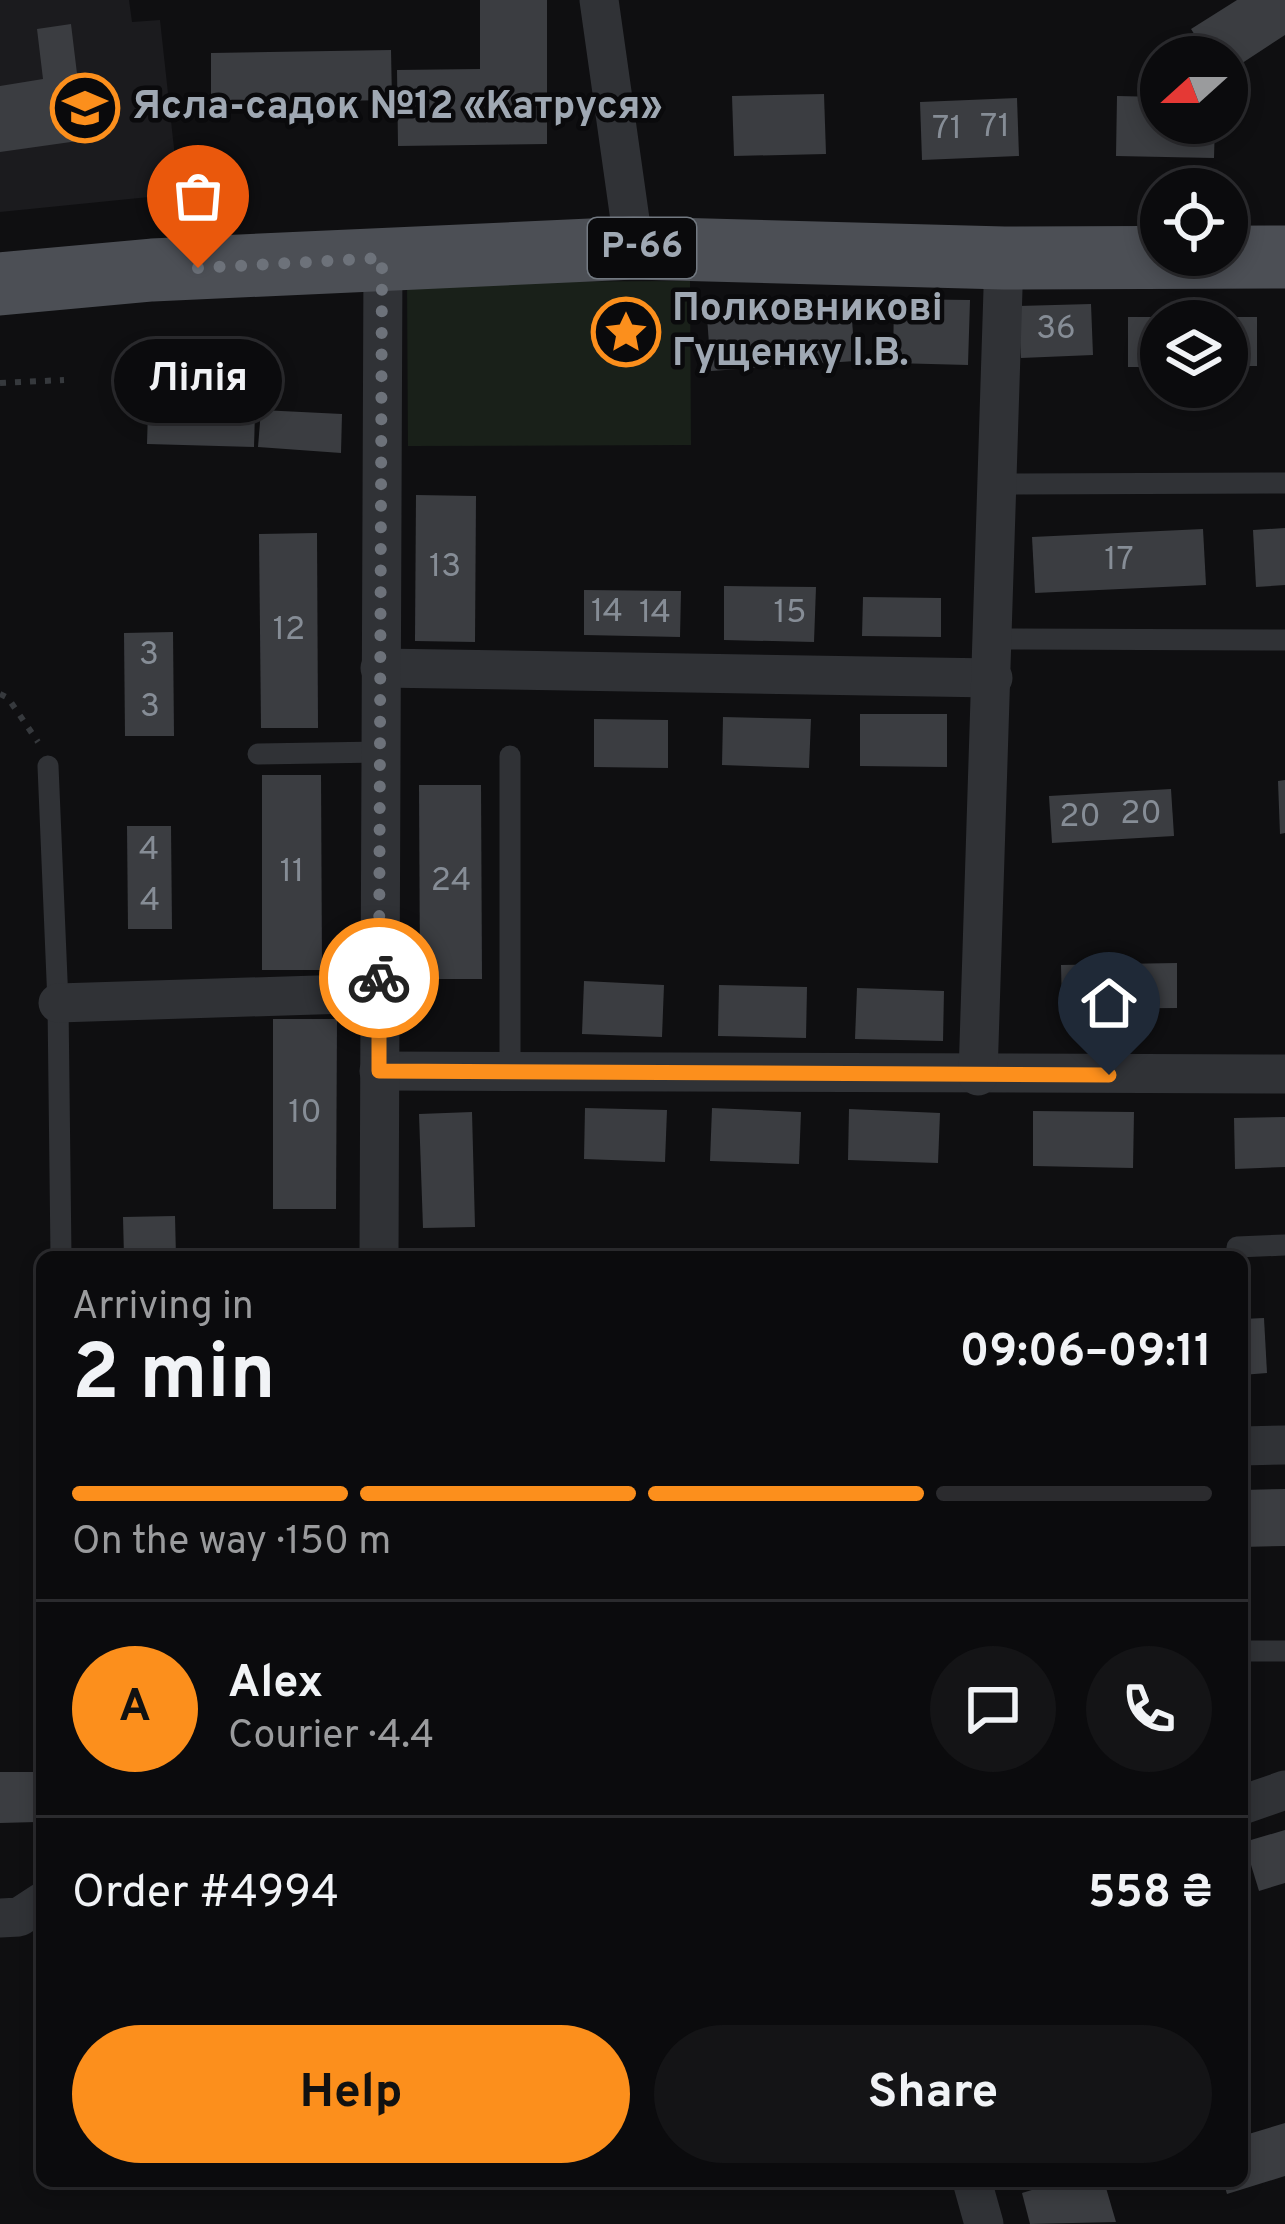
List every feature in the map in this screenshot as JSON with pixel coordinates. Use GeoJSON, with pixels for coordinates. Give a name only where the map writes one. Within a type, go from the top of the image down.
{"type":"FeatureCollection","features":[{"type":"Feature","properties":{"kind":"main road","name":"Р-66"},"geometry":{"type":"LineString","coordinates":[[0,284],[152,270],[634,248],[1004,257],[1285,257]]}},
{"type":"Feature","properties":{"kind":"street"},"geometry":{"type":"LineString","coordinates":[[599,0],[634,248]]}},
{"type":"Feature","properties":{"kind":"street"},"geometry":{"type":"LineString","coordinates":[[978,1076],[1004,257]]}},
{"type":"Feature","properties":{"kind":"street"},"geometry":{"type":"LineString","coordinates":[[379,1251],[382,258]]}},
{"type":"Feature","properties":{"kind":"street"},"geometry":{"type":"LineString","coordinates":[[380,668],[994,658]]}},
{"type":"Feature","properties":{"kind":"street"},"geometry":{"type":"LineString","coordinates":[[58,1003],[379,993]]}},
{"type":"Feature","properties":{"kind":"street"},"geometry":{"type":"LineString","coordinates":[[379,1071],[1285,1074]]}},
{"type":"Feature","properties":{"kind":"street"},"geometry":{"type":"LineString","coordinates":[[1248,1446],[1285,1445]]}},
{"type":"Feature","properties":{"kind":"street"},"geometry":{"type":"LineString","coordinates":[[1248,1803],[1285,1790]]}},
{"type":"Feature","properties":{"kind":"street"},"geometry":{"type":"LineString","coordinates":[[0,1918],[19,1917],[36,1906]]}},
{"type":"Feature","properties":{"kind":"street"},"geometry":{"type":"LineString","coordinates":[[973,2187],[984,2224]]}},
{"type":"Feature","properties":{"kind":"lane"},"geometry":{"type":"LineString","coordinates":[[998,484],[1285,482]]}},
{"type":"Feature","properties":{"kind":"lane"},"geometry":{"type":"LineString","coordinates":[[994,658],[1285,640]]}},
{"type":"Feature","properties":{"kind":"lane"},"geometry":{"type":"LineString","coordinates":[[258,754],[380,752]]}},
{"type":"Feature","properties":{"kind":"lane"},"geometry":{"type":"LineString","coordinates":[[510,1072],[511,756]]}},
{"type":"Feature","properties":{"kind":"lane"},"geometry":{"type":"LineString","coordinates":[[48,766],[58,1003],[61,1251]]}},
{"type":"Feature","properties":{"kind":"lane"},"geometry":{"type":"LineString","coordinates":[[1237,1247],[1285,1245]]}},
{"type":"Feature","properties":{"kind":"lane"},"geometry":{"type":"LineString","coordinates":[[1248,1651],[1285,1651]]}},
{"type":"Feature","properties":{"kind":"path"},"geometry":{"type":"LineString","coordinates":[[0,383],[64,380]]}},
{"type":"Feature","properties":{"kind":"path"},"geometry":{"type":"LineString","coordinates":[[0,694],[36,736],[48,766]]}},
{"type":"Feature","properties":{"kind":"shaded area","name":"Ясла-садок №12 «Катруся»"},"geometry":{"type":"Polygon","coordinates":[[[0,0],[129,0],[132,22],[160,20],[179,194],[0,212],[0,0]]]}},
{"type":"Feature","properties":{"kind":"shaded area"},"geometry":{"type":"Polygon","coordinates":[[[690,281],[691,445],[408,446],[407,282],[690,281]]]}},
{"type":"Feature","properties":{"kind":"building"},"geometry":{"type":"Polygon","coordinates":[[[480,0],[547,0],[547,144],[398,146],[397,70],[480,69],[480,0]]]}},
{"type":"Feature","properties":{"kind":"building"},"geometry":{"type":"Polygon","coordinates":[[[1237,0],[1285,0],[1285,35],[1248,59],[1248,36],[1196,36],[1191,29],[1237,0]]]}},
{"type":"Feature","properties":{"kind":"building"},"geometry":{"type":"Polygon","coordinates":[[[71,24],[85,140],[0,152],[0,86],[43,79],[37,29],[71,24]]]}},
{"type":"Feature","properties":{"kind":"building"},"geometry":{"type":"Polygon","coordinates":[[[391,50],[392,100],[211,103],[211,53],[391,50]]]}},
{"type":"Feature","properties":{"kind":"building"},"geometry":{"type":"Polygon","coordinates":[[[824,94],[826,154],[734,156],[732,96],[824,94]]]}},
{"type":"Feature","properties":{"kind":"building"},"geometry":{"type":"Polygon","coordinates":[[[1117,96],[1140,97],[1140,144],[1214,144],[1214,158],[1116,156],[1117,96]]]}},
{"type":"Feature","properties":{"kind":"building"},"geometry":{"type":"Polygon","coordinates":[[[1017,98],[1019,156],[922,160],[920,102],[1017,98]]]}},
{"type":"Feature","properties":{"kind":"building"},"geometry":{"type":"Polygon","coordinates":[[[894,299],[970,300],[968,365],[893,363],[894,299]]]}},
{"type":"Feature","properties":{"kind":"building"},"geometry":{"type":"Polygon","coordinates":[[[1091,304],[1093,355],[1021,358],[1018,306],[1091,304]]]}},
{"type":"Feature","properties":{"kind":"building"},"geometry":{"type":"Polygon","coordinates":[[[851,306],[855,361],[711,371],[707,317],[851,306]]]}},
{"type":"Feature","properties":{"kind":"building"},"geometry":{"type":"Polygon","coordinates":[[[1128,317],[1140,317],[1140,367],[1128,367],[1128,317]]]}},
{"type":"Feature","properties":{"kind":"building"},"geometry":{"type":"Polygon","coordinates":[[[1248,317],[1257,317],[1257,366],[1248,366],[1248,317]]]}},
{"type":"Feature","properties":{"kind":"building"},"geometry":{"type":"Polygon","coordinates":[[[148,410],[255,413],[254,447],[147,444],[148,410]]]}},
{"type":"Feature","properties":{"kind":"building"},"geometry":{"type":"Polygon","coordinates":[[[261,410],[342,414],[341,453],[258,447],[261,410]]]}},
{"type":"Feature","properties":{"kind":"building"},"geometry":{"type":"Polygon","coordinates":[[[416,495],[476,496],[475,642],[415,641],[416,495]]]}},
{"type":"Feature","properties":{"kind":"building"},"geometry":{"type":"Polygon","coordinates":[[[1285,528],[1285,585],[1256,587],[1253,530],[1285,528]]]}},
{"type":"Feature","properties":{"kind":"building"},"geometry":{"type":"Polygon","coordinates":[[[1203,529],[1206,585],[1035,593],[1032,537],[1203,529]]]}},
{"type":"Feature","properties":{"kind":"building"},"geometry":{"type":"Polygon","coordinates":[[[317,533],[318,728],[261,728],[259,534],[317,533]]]}},
{"type":"Feature","properties":{"kind":"building"},"geometry":{"type":"Polygon","coordinates":[[[724,586],[816,587],[814,642],[724,640],[724,586]]]}},
{"type":"Feature","properties":{"kind":"building"},"geometry":{"type":"Polygon","coordinates":[[[584,590],[681,591],[680,637],[584,635],[584,590]]]}},
{"type":"Feature","properties":{"kind":"building"},"geometry":{"type":"Polygon","coordinates":[[[863,597],[941,598],[941,637],[862,636],[863,597]]]}},
{"type":"Feature","properties":{"kind":"building"},"geometry":{"type":"Polygon","coordinates":[[[173,632],[174,736],[125,736],[124,633],[173,632]]]}},
{"type":"Feature","properties":{"kind":"building"},"geometry":{"type":"Polygon","coordinates":[[[860,714],[947,714],[947,767],[860,766],[860,714]]]}},
{"type":"Feature","properties":{"kind":"building"},"geometry":{"type":"Polygon","coordinates":[[[723,717],[811,719],[809,768],[722,765],[723,717]]]}},
{"type":"Feature","properties":{"kind":"building"},"geometry":{"type":"Polygon","coordinates":[[[594,719],[668,720],[668,768],[594,767],[594,719]]]}},
{"type":"Feature","properties":{"kind":"building"},"geometry":{"type":"Polygon","coordinates":[[[262,775],[321,775],[322,970],[262,970],[262,775]]]}},
{"type":"Feature","properties":{"kind":"building"},"geometry":{"type":"Polygon","coordinates":[[[1285,780],[1285,833],[1280,834],[1278,781],[1285,780]]]}},
{"type":"Feature","properties":{"kind":"building"},"geometry":{"type":"Polygon","coordinates":[[[419,785],[481,785],[482,979],[420,979],[419,785]]]}},
{"type":"Feature","properties":{"kind":"building"},"geometry":{"type":"Polygon","coordinates":[[[1171,789],[1174,836],[1052,843],[1049,796],[1171,789]]]}},
{"type":"Feature","properties":{"kind":"building"},"geometry":{"type":"Polygon","coordinates":[[[127,826],[171,826],[172,929],[128,929],[127,826]]]}},
{"type":"Feature","properties":{"kind":"building"},"geometry":{"type":"Polygon","coordinates":[[[1177,963],[1177,1008],[1062,1009],[1061,965],[1177,963]]]}},
{"type":"Feature","properties":{"kind":"building"},"geometry":{"type":"Polygon","coordinates":[[[584,981],[664,985],[662,1037],[582,1034],[584,981]]]}},
{"type":"Feature","properties":{"kind":"building"},"geometry":{"type":"Polygon","coordinates":[[[719,985],[807,987],[806,1038],[718,1036],[719,985]]]}},
{"type":"Feature","properties":{"kind":"building"},"geometry":{"type":"Polygon","coordinates":[[[857,988],[944,991],[943,1041],[855,1039],[857,988]]]}},
{"type":"Feature","properties":{"kind":"building"},"geometry":{"type":"Polygon","coordinates":[[[273,1019],[337,1019],[336,1209],[273,1209],[273,1019]]]}},
{"type":"Feature","properties":{"kind":"building"},"geometry":{"type":"Polygon","coordinates":[[[585,1108],[667,1110],[665,1162],[584,1159],[585,1108]]]}},
{"type":"Feature","properties":{"kind":"building"},"geometry":{"type":"Polygon","coordinates":[[[712,1108],[801,1112],[799,1164],[710,1161],[712,1108]]]}},
{"type":"Feature","properties":{"kind":"building"},"geometry":{"type":"Polygon","coordinates":[[[849,1109],[940,1113],[938,1163],[848,1160],[849,1109]]]}},
{"type":"Feature","properties":{"kind":"building"},"geometry":{"type":"Polygon","coordinates":[[[1033,1111],[1134,1112],[1133,1168],[1033,1166],[1033,1111]]]}},
{"type":"Feature","properties":{"kind":"building"},"geometry":{"type":"Polygon","coordinates":[[[472,1112],[475,1227],[423,1228],[419,1114],[472,1112]]]}},
{"type":"Feature","properties":{"kind":"building"},"geometry":{"type":"Polygon","coordinates":[[[1285,1117],[1285,1167],[1235,1169],[1234,1118],[1285,1117]]]}},
{"type":"Feature","properties":{"kind":"building"},"geometry":{"type":"Polygon","coordinates":[[[175,1216],[176,1251],[124,1251],[123,1217],[175,1216]]]}},
{"type":"Feature","properties":{"kind":"building"},"geometry":{"type":"Polygon","coordinates":[[[1264,1318],[1267,1373],[1248,1375],[1248,1319],[1264,1318]]]}},
{"type":"Feature","properties":{"kind":"building"},"geometry":{"type":"Polygon","coordinates":[[[1285,1489],[1285,1546],[1248,1547],[1248,1490],[1285,1489]]]}},
{"type":"Feature","properties":{"kind":"building"},"geometry":{"type":"Polygon","coordinates":[[[0,1772],[36,1772],[36,1822],[0,1823],[0,1772]]]}},
{"type":"Feature","properties":{"kind":"building"},"geometry":{"type":"Polygon","coordinates":[[[1285,1830],[1285,1883],[1259,1891],[1248,1841],[1285,1830]]]}},
{"type":"Feature","properties":{"kind":"building"},"geometry":{"type":"Polygon","coordinates":[[[1285,2123],[1285,2176],[1227,2194],[1225,2187],[1248,2187],[1248,2134],[1285,2123]]]}},
{"type":"Feature","properties":{"kind":"building"},"geometry":{"type":"Polygon","coordinates":[[[1042,2187],[1106,2187],[1116,2222],[1030,2224],[1022,2193],[1042,2187]]]}},
{"type":"Feature","properties":{"kind":"way so far"},"geometry":{"type":"LineString","coordinates":[[198,268],[382,258],[379,978]]}},
{"type":"Feature","properties":{"kind":"place","name":"Ясла-садок №12 «Катруся»"},"geometry":{"type":"Point","coordinates":[85,108]}},
{"type":"Feature","properties":{"kind":"place","name":"Лілія"},"geometry":{"type":"Point","coordinates":[198,268]}},
{"type":"Feature","properties":{"kind":"place","name":"Полковникові Гущенку І.В."},"geometry":{"type":"Point","coordinates":[626,332]}},
{"type":"Feature","properties":{"kind":"route"},"geometry":{"type":"LineString","coordinates":[[379,978],[379,1071],[1109,1075]]}}]}
